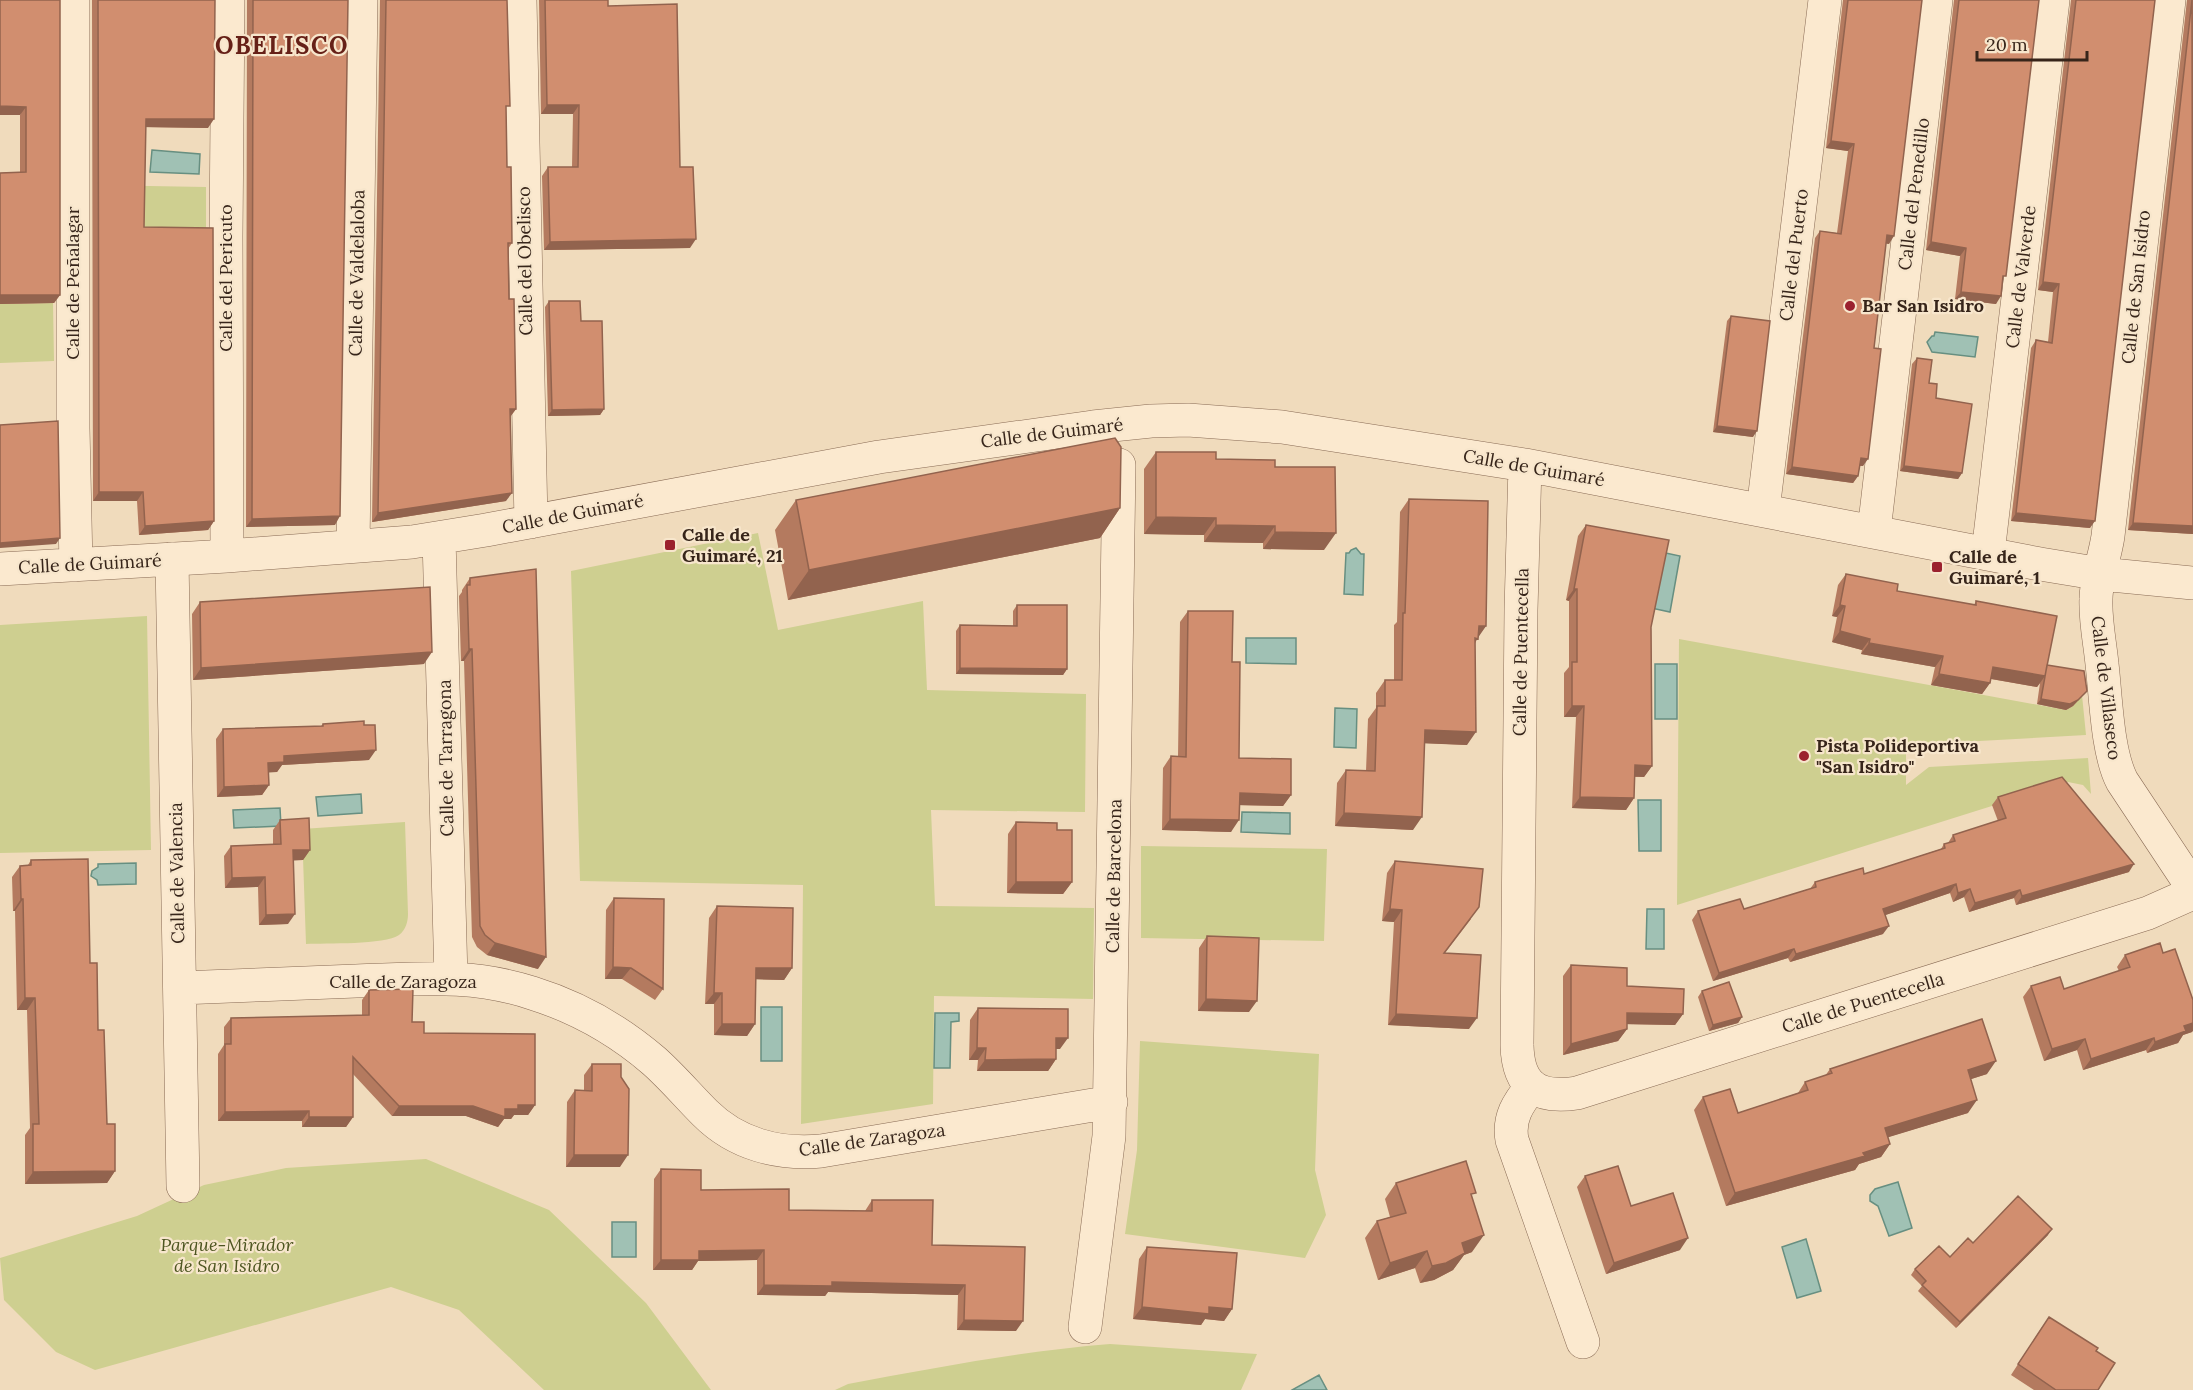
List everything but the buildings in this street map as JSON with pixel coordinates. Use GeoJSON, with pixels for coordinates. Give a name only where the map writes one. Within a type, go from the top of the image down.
{"type":"FeatureCollection","features":[{"type":"Feature","properties":{"kind":"street","name":"Calle de Peñalagar"},"geometry":{"type":"LineString","coordinates":[[73,0],[73,428],[76,565]]}},
{"type":"Feature","properties":{"kind":"street","name":"Calle del Pericuto"},"geometry":{"type":"LineString","coordinates":[[227,556],[228,0]]}},
{"type":"Feature","properties":{"kind":"street","name":"Calle de Valdelaloba"},"geometry":{"type":"LineString","coordinates":[[353,546],[360,0]]}},
{"type":"Feature","properties":{"kind":"street","name":"Calle del Obelisco"},"geometry":{"type":"LineString","coordinates":[[520,0],[531,522]]}},
{"type":"Feature","properties":{"kind":"street","name":"Calle del Puerto"},"geometry":{"type":"LineString","coordinates":[[1763,510],[1825,0]]}},
{"type":"Feature","properties":{"kind":"street","name":"Calle del Penedillo"},"geometry":{"type":"LineString","coordinates":[[1874,531],[1936,0]]}},
{"type":"Feature","properties":{"kind":"street","name":"Calle de Valverde"},"geometry":{"type":"LineString","coordinates":[[1988,554],[2053,0]]}},
{"type":"Feature","properties":{"kind":"street","name":"Calle de San Isidro"},"geometry":{"type":"LineString","coordinates":[[2101,574],[2109,528],[2169,0]]}},
{"type":"Feature","properties":{"kind":"street","name":"Calle de Guimaré"},"geometry":{"type":"LineString","coordinates":[[0,569],[227,556],[439,538],[879,457],[1120,424],[1188,420],[1247,423],[1525,465],[2101,574],[2193,583]]}},
{"type":"Feature","properties":{"kind":"street","name":"Calle de Barcelona"},"geometry":{"type":"LineString","coordinates":[[1085,1327],[1108,1158],[1111,1102],[1120,424]]}},
{"type":"Feature","properties":{"kind":"street","name":"Calle de Puentecella"},"geometry":{"type":"LineString","coordinates":[[1525,465],[1521,610],[1517,1045],[1519,1070],[1532,1086],[1551,1094],[1577,1093],[2141,915],[2193,893]]}},
{"type":"Feature","properties":{"kind":"street","name":"Calle de Tarragona"},"geometry":{"type":"LineString","coordinates":[[439,538],[451,978]]}},
{"type":"Feature","properties":{"kind":"street","name":"Calle de Valencia"},"geometry":{"type":"LineString","coordinates":[[172,559],[183,1186]]}},
{"type":"Feature","properties":{"kind":"street","name":"Calle de Villaseco"},"geometry":{"type":"LineString","coordinates":[[2101,574],[2096,598],[2096,613],[2117,769],[2122,781],[2193,888]]}},
{"type":"Feature","properties":{"kind":"street","name":"Calle de Zaragoza"},"geometry":{"type":"LineString","coordinates":[[180,988],[451,978],[472,979],[520,989],[584,1014],[619,1034],[646,1054],[721,1127],[748,1142],[769,1149],[800,1153],[1111,1102]]}},
{"type":"Feature","properties":{"kind":"street"},"geometry":{"type":"LineString","coordinates":[[1532,1086],[1515,1111],[1511,1134],[1583,1342]]}},
{"type":"Feature","properties":{"kind":"green space"},"geometry":{"type":"Polygon","coordinates":[[[93,185],[206,187],[206,237],[152,236],[93,185]]]}},
{"type":"Feature","properties":{"kind":"green space"},"geometry":{"type":"Polygon","coordinates":[[[53,303],[54,361],[0,363],[0,304],[53,303]]]}},
{"type":"Feature","properties":{"kind":"green space"},"geometry":{"type":"Polygon","coordinates":[[[758,533],[778,630],[923,601],[927,690],[1086,694],[1085,812],[931,810],[935,906],[1094,908],[1093,999],[934,996],[933,1104],[801,1124],[803,885],[580,881],[571,571],[758,533]]]}},
{"type":"Feature","properties":{"kind":"green space"},"geometry":{"type":"Polygon","coordinates":[[[147,616],[151,850],[0,853],[0,625],[147,616]]]}},
{"type":"Feature","properties":{"kind":"green space"},"geometry":{"type":"Polygon","coordinates":[[[1679,639],[2066,710],[2073,706],[2082,695],[2086,735],[1906,745],[1906,785],[1929,767],[2088,758],[2091,794],[2083,785],[2068,782],[1677,905],[1679,639]]]}},
{"type":"Feature","properties":{"kind":"green space"},"geometry":{"type":"Polygon","coordinates":[[[405,822],[408,914],[403,931],[392,938],[381,940],[306,944],[302,829],[405,822]]]}},
{"type":"Feature","properties":{"kind":"green space"},"geometry":{"type":"Polygon","coordinates":[[[1141,846],[1327,849],[1324,941],[1141,938],[1141,846]]]}},
{"type":"Feature","properties":{"kind":"green space"},"geometry":{"type":"Polygon","coordinates":[[[1140,1041],[1319,1054],[1315,1170],[1326,1215],[1305,1258],[1125,1234],[1137,1150],[1140,1041]]]}},
{"type":"Feature","properties":{"kind":"green space","name":"Parque-Mirador de San Isidro"},"geometry":{"type":"Polygon","coordinates":[[[426,1159],[549,1210],[646,1303],[711,1390],[544,1390],[459,1310],[391,1287],[95,1370],[56,1352],[4,1300],[0,1258],[137,1216],[204,1185],[286,1168],[426,1159]]]}},
{"type":"Feature","properties":{"kind":"green space"},"geometry":{"type":"Polygon","coordinates":[[[1110,1344],[1257,1354],[1241,1390],[835,1390],[848,1384],[979,1361],[1110,1344]]]}},
{"type":"Feature","properties":{"kind":"shaded area"},"geometry":{"type":"Polygon","coordinates":[[[152,150],[200,154],[199,174],[150,172],[152,150]]]}},
{"type":"Feature","properties":{"kind":"shaded area"},"geometry":{"type":"Polygon","coordinates":[[[1935,332],[1978,337],[1975,357],[1932,352],[1927,342],[1935,332]]]}},
{"type":"Feature","properties":{"kind":"shaded area"},"geometry":{"type":"Polygon","coordinates":[[[1356,548],[1364,554],[1363,595],[1344,594],[1346,553],[1356,548]]]}},
{"type":"Feature","properties":{"kind":"shaded area"},"geometry":{"type":"Polygon","coordinates":[[[1661,552],[1680,556],[1670,612],[1651,608],[1661,552]]]}},
{"type":"Feature","properties":{"kind":"shaded area"},"geometry":{"type":"Polygon","coordinates":[[[1246,638],[1296,638],[1296,664],[1246,663],[1246,638]]]}},
{"type":"Feature","properties":{"kind":"shaded area"},"geometry":{"type":"Polygon","coordinates":[[[1655,664],[1677,664],[1677,719],[1655,719],[1655,664]]]}},
{"type":"Feature","properties":{"kind":"shaded area"},"geometry":{"type":"Polygon","coordinates":[[[1335,708],[1357,709],[1356,748],[1334,747],[1335,708]]]}},
{"type":"Feature","properties":{"kind":"shaded area"},"geometry":{"type":"Polygon","coordinates":[[[361,794],[362,813],[318,816],[316,797],[361,794]]]}},
{"type":"Feature","properties":{"kind":"shaded area"},"geometry":{"type":"Polygon","coordinates":[[[1638,800],[1661,800],[1661,851],[1639,851],[1638,800]]]}},
{"type":"Feature","properties":{"kind":"shaded area"},"geometry":{"type":"Polygon","coordinates":[[[280,808],[281,826],[234,828],[233,810],[280,808]]]}},
{"type":"Feature","properties":{"kind":"shaded area"},"geometry":{"type":"Polygon","coordinates":[[[1242,812],[1290,813],[1290,834],[1241,832],[1242,812]]]}},
{"type":"Feature","properties":{"kind":"shaded area"},"geometry":{"type":"Polygon","coordinates":[[[136,863],[136,884],[98,885],[97,880],[91,876],[98,864],[136,863]]]}},
{"type":"Feature","properties":{"kind":"shaded area"},"geometry":{"type":"Polygon","coordinates":[[[1647,909],[1664,909],[1664,949],[1646,949],[1647,909]]]}},
{"type":"Feature","properties":{"kind":"shaded area"},"geometry":{"type":"Polygon","coordinates":[[[761,1007],[782,1007],[782,1061],[761,1061],[761,1007]]]}},
{"type":"Feature","properties":{"kind":"shaded area"},"geometry":{"type":"Polygon","coordinates":[[[935,1013],[959,1013],[959,1021],[951,1022],[950,1068],[934,1068],[935,1013]]]}},
{"type":"Feature","properties":{"kind":"shaded area"},"geometry":{"type":"Polygon","coordinates":[[[1898,1182],[1912,1228],[1889,1236],[1878,1206],[1870,1201],[1870,1195],[1875,1189],[1898,1182]]]}},
{"type":"Feature","properties":{"kind":"shaded area"},"geometry":{"type":"Polygon","coordinates":[[[612,1222],[636,1222],[636,1257],[612,1257],[612,1222]]]}},
{"type":"Feature","properties":{"kind":"shaded area"},"geometry":{"type":"Polygon","coordinates":[[[1806,1239],[1821,1291],[1797,1298],[1782,1247],[1806,1239]]]}},
{"type":"Feature","properties":{"kind":"shaded area"},"geometry":{"type":"Polygon","coordinates":[[[1319,1375],[1327,1390],[1292,1390],[1319,1375]]]}},
{"type":"Feature","properties":{"kind":"place","name":"Bar San Isidro"},"geometry":{"type":"Point","coordinates":[1850,306]}},
{"type":"Feature","properties":{"kind":"place","name":"Calle de Guimaré, 21"},"geometry":{"type":"Point","coordinates":[670,545]}},
{"type":"Feature","properties":{"kind":"place","name":"Calle de Guimaré, 1"},"geometry":{"type":"Point","coordinates":[1937,567]}},
{"type":"Feature","properties":{"kind":"place","name":"Pista Polideportiva \"San Isidro\""},"geometry":{"type":"Point","coordinates":[1804,756]}},
{"type":"Feature","properties":{"kind":"district","name":"OBELISCO"},"geometry":{"type":"Point","coordinates":[282,46]}}]}
